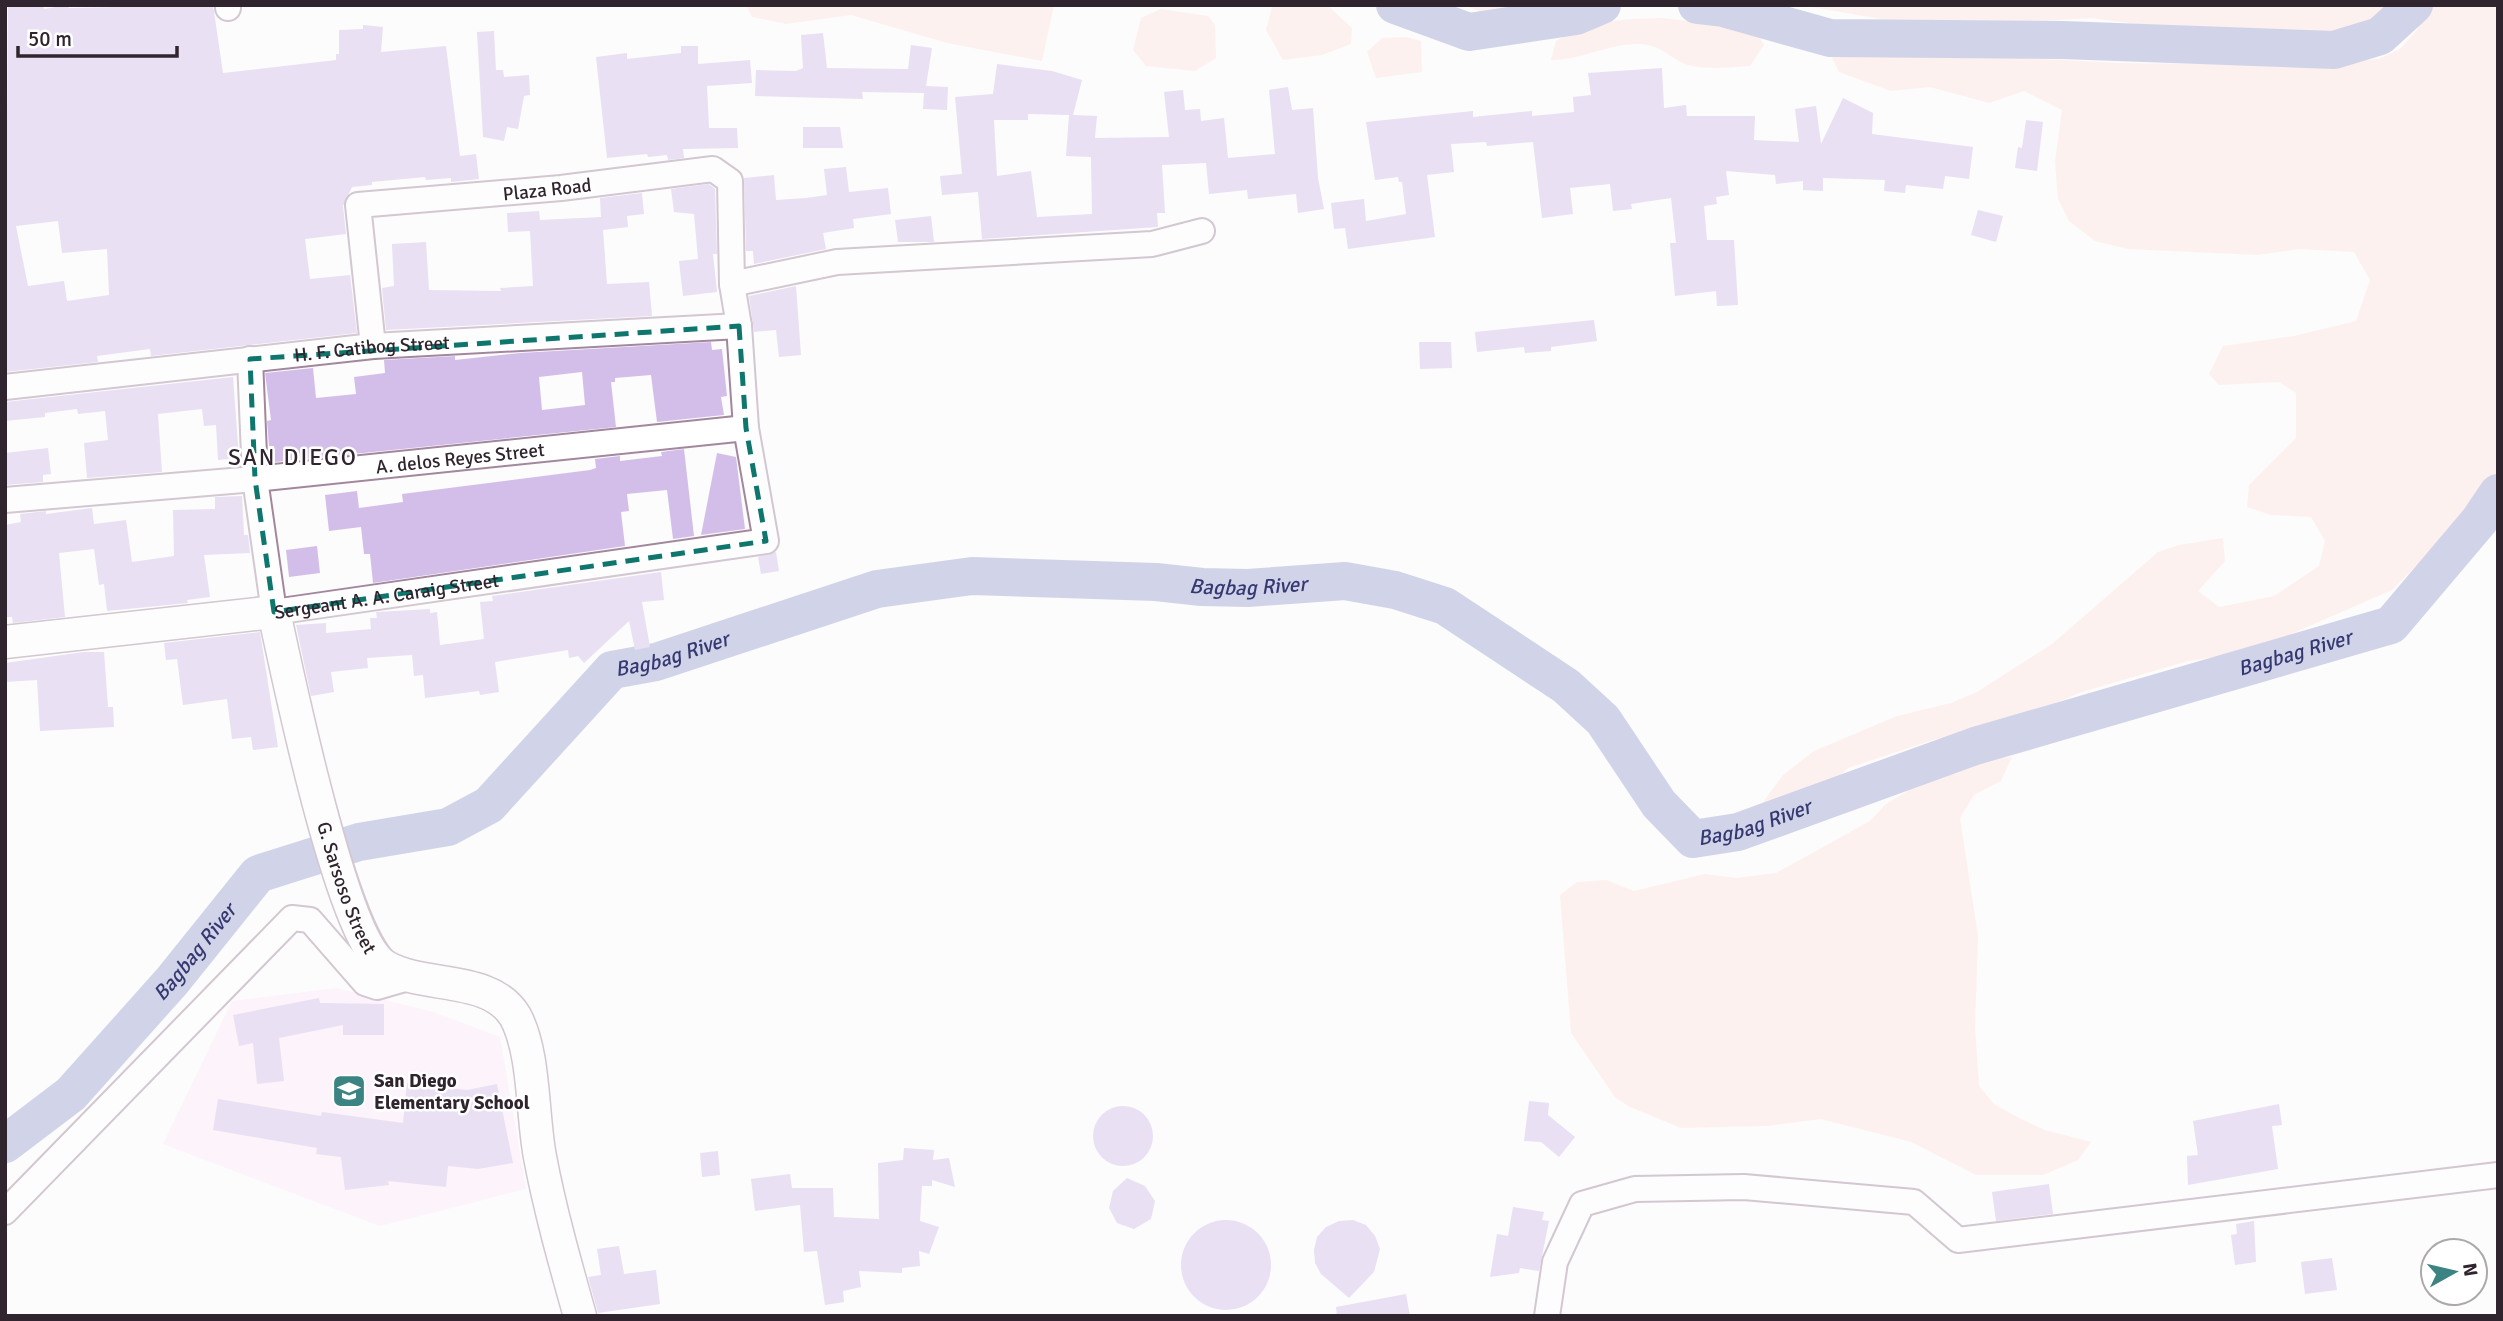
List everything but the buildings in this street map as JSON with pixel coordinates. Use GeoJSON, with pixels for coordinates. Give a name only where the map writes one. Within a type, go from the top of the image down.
{"type":"FeatureCollection","features":[{"type":"Feature","properties":{"kind":"street","name":"Plaza Road"},"geometry":{"type":"LineString","coordinates":[[373,346],[358,205],[561,188],[713,169],[730,181],[732,284],[739,326],[746,428],[766,541]]}},
{"type":"Feature","properties":{"kind":"street"},"geometry":{"type":"LineString","coordinates":[[732,284],[837,262],[1152,244],[1202,232]]}},
{"type":"Feature","properties":{"kind":"street","name":"H. F. Catibog Street"},"geometry":{"type":"LineString","coordinates":[[5,387],[373,346],[739,326]]}},
{"type":"Feature","properties":{"kind":"street","name":"G. Sarsoso Street"},"geometry":{"type":"LineString","coordinates":[[250,359],[255,479],[274,612],[325,824],[340,875],[365,945],[385,966],[415,976],[486,990],[506,1002],[517,1020],[526,1054],[539,1155],[580,1316]]}},
{"type":"Feature","properties":{"kind":"street","name":"A. delos Reyes Street"},"geometry":{"type":"LineString","coordinates":[[5,500],[255,479],[746,428]]}},
{"type":"Feature","properties":{"kind":"street","name":"Sergeant A. A. Caraig Street"},"geometry":{"type":"LineString","coordinates":[[5,642],[274,612],[766,541]]}},
{"type":"Feature","properties":{"kind":"street"},"geometry":{"type":"LineString","coordinates":[[5,1212],[292,918],[310,920],[365,983],[377,987],[415,976]]}},
{"type":"Feature","properties":{"kind":"street"},"geometry":{"type":"LineString","coordinates":[[1547,1316],[1555,1262],[1582,1204],[1635,1189],[1744,1187],[1914,1202],[1958,1241],[2498,1175]]}},
{"type":"Feature","properties":{"kind":"highlighted area"},"geometry":{"type":"Polygon","coordinates":[[[739,326],[746,428],[766,541],[274,612],[255,479],[250,359],[739,326]]]}},
{"type":"Feature","properties":{"kind":"shaded area"},"geometry":{"type":"Polygon","coordinates":[[[746,5],[1054,5],[1042,61],[947,43],[851,15],[786,24],[752,17],[746,5]]]}},
{"type":"Feature","properties":{"kind":"shaded area"},"geometry":{"type":"Polygon","coordinates":[[[1327,5],[1352,28],[1351,44],[1322,55],[1283,60],[1266,30],[1272,7],[1327,5]]]}},
{"type":"Feature","properties":{"kind":"shaded area"},"geometry":{"type":"Polygon","coordinates":[[[1466,5],[1530,5],[1505,14],[1490,14],[1466,5]]]}},
{"type":"Feature","properties":{"kind":"shaded area"},"geometry":{"type":"Polygon","coordinates":[[[1800,5],[2395,5],[2378,22],[2364,30],[2286,38],[2220,35],[2091,18],[1992,24],[1910,24],[1800,5]]]}},
{"type":"Feature","properties":{"kind":"shaded area"},"geometry":{"type":"Polygon","coordinates":[[[2428,5],[2498,5],[2498,484],[2392,590],[2250,652],[2188,661],[2082,692],[2017,719],[1930,741],[1848,768],[1813,800],[1784,820],[1758,809],[1783,775],[1814,751],[1897,716],[1951,703],[1977,692],[2052,644],[2158,552],[2179,545],[2223,538],[2225,561],[2198,591],[2219,607],[2274,596],[2319,566],[2325,541],[2311,517],[2271,515],[2247,507],[2249,485],[2296,438],[2296,393],[2279,382],[2219,385],[2209,374],[2223,346],[2294,336],[2356,321],[2370,280],[2354,252],[2300,249],[2257,255],[2128,249],[2095,241],[2069,221],[2058,199],[2055,162],[2062,110],[2024,91],[1989,103],[1930,87],[1891,91],[1839,72],[1832,58],[1848,49],[2120,63],[2273,65],[2379,59],[2400,49],[2417,30],[2428,5]]]}},
{"type":"Feature","properties":{"kind":"shaded area"},"geometry":{"type":"Polygon","coordinates":[[[1161,9],[1208,16],[1215,25],[1216,58],[1195,71],[1146,66],[1133,50],[1141,18],[1161,9]]]}},
{"type":"Feature","properties":{"kind":"shaded area"},"geometry":{"type":"Polygon","coordinates":[[[1662,18],[1755,29],[1764,45],[1750,66],[1693,66],[1656,47],[1640,44],[1551,60],[1556,41],[1581,29],[1620,20],[1662,18]]]}},
{"type":"Feature","properties":{"kind":"shaded area"},"geometry":{"type":"Polygon","coordinates":[[[1406,37],[1421,41],[1422,72],[1376,78],[1367,52],[1382,38],[1406,37]]]}},
{"type":"Feature","properties":{"kind":"shaded area"},"geometry":{"type":"Polygon","coordinates":[[[2012,757],[2001,781],[1974,795],[1960,818],[1978,936],[1975,1028],[1979,1086],[1994,1104],[2021,1119],[2045,1130],[2091,1142],[2078,1160],[2043,1175],[1976,1175],[1911,1142],[1821,1119],[1767,1126],[1681,1128],[1628,1106],[1615,1097],[1571,1033],[1560,895],[1577,882],[1606,880],[1634,891],[1705,874],[1736,878],[1776,873],[1870,821],[1886,804],[1939,772],[1967,762],[2012,757]]]}},
{"type":"Feature","properties":{"kind":"shaded area","name":"San Diego Elementary School"},"geometry":{"type":"Polygon","coordinates":[[[337,988],[434,1012],[500,1037],[526,1189],[380,1226],[163,1144],[232,1001],[337,988]]]}},
{"type":"Feature","properties":{"kind":"waterway"},"geometry":{"type":"LineString","coordinates":[[1395,5],[1469,32],[1576,16],[1602,5]]}},
{"type":"Feature","properties":{"kind":"waterway"},"geometry":{"type":"LineString","coordinates":[[1697,5],[1723,8],[1830,38],[2062,40],[2334,50],[2380,36],[2414,5]]}},
{"type":"Feature","properties":{"kind":"waterway","name":"Bagbag River"},"geometry":{"type":"LineString","coordinates":[[5,1144],[71,1094],[172,981],[258,874],[359,842],[448,827],[489,805],[612,670],[656,662],[877,589],[972,576],[1248,588],[1345,581],[1395,590],[1445,606],[1566,686],[1603,720],[1659,804],[1693,839],[1738,832],[1975,746],[2391,625],[2479,521],[2498,493]]}},
{"type":"Feature","properties":{"kind":"place","name":"San Diego Elementary School"},"geometry":{"type":"Point","coordinates":[349,1091]}},
{"type":"Feature","properties":{"kind":"district","name":"SAN DIEGO"},"geometry":{"type":"Point","coordinates":[293,457]}}]}
